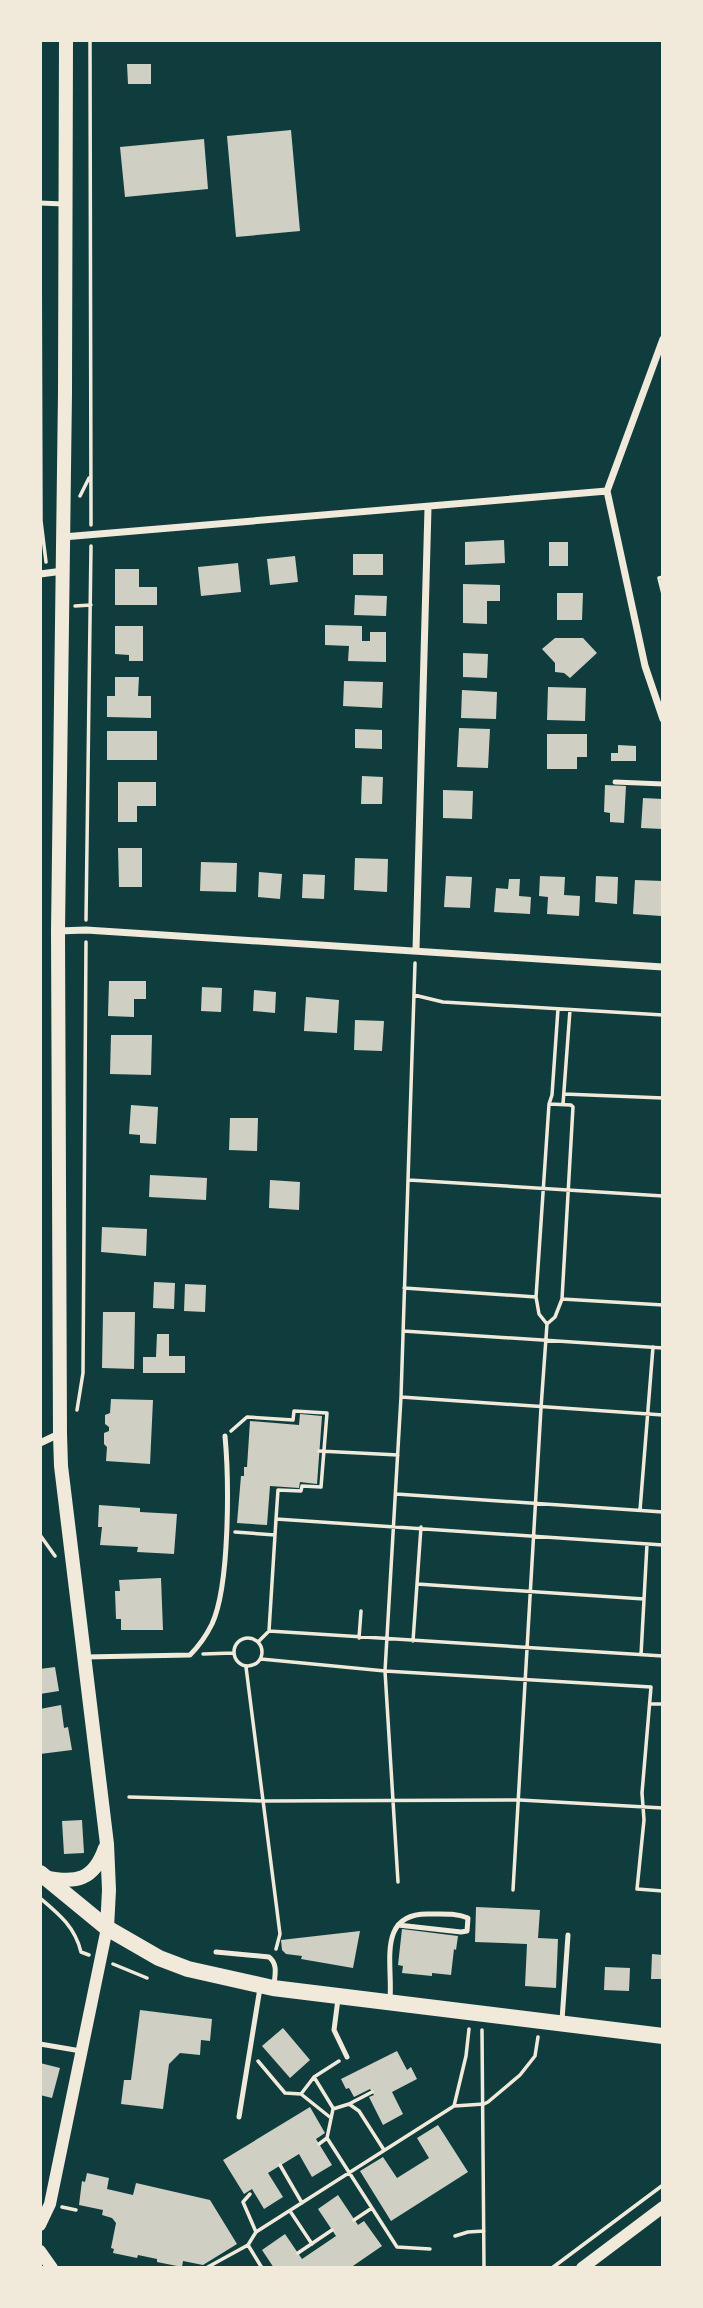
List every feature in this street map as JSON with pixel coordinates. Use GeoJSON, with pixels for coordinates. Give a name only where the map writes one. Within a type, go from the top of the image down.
{"type":"FeatureCollection","features":[{"type":"Feature","properties":{"kind":"main road"},"geometry":{"type":"LineString","coordinates":[[66,40],[58,931],[60,1433],[61,1466],[107,1844],[107,1928]]}},
{"type":"Feature","properties":{"kind":"main road"},"geometry":{"type":"LineString","coordinates":[[43,1875],[61,1881],[75,1880],[93,1872],[100,1864],[107,1844]]}},
{"type":"Feature","properties":{"kind":"main road"},"geometry":{"type":"LineString","coordinates":[[43,1875],[107,1928],[168,1962],[200,1972],[267,1986],[339,1996],[663,2036]]}},
{"type":"Feature","properties":{"kind":"street"},"geometry":{"type":"LineString","coordinates":[[663,339],[607,491],[645,666],[663,719]]}},
{"type":"Feature","properties":{"kind":"street"},"geometry":{"type":"LineString","coordinates":[[63,537],[607,491]]}},
{"type":"Feature","properties":{"kind":"street"},"geometry":{"type":"LineString","coordinates":[[416,950],[428,508]]}},
{"type":"Feature","properties":{"kind":"street"},"geometry":{"type":"LineString","coordinates":[[44,573],[63,570]]}},
{"type":"Feature","properties":{"kind":"street"},"geometry":{"type":"LineString","coordinates":[[58,931],[86,930],[663,967]]}},
{"type":"Feature","properties":{"kind":"street"},"geometry":{"type":"LineString","coordinates":[[40,1443],[60,1433]]}},
{"type":"Feature","properties":{"kind":"street"},"geometry":{"type":"LineString","coordinates":[[40,2225],[50,2204],[107,1928]]}},
{"type":"Feature","properties":{"kind":"street"},"geometry":{"type":"LineString","coordinates":[[582,2268],[663,2207]]}},
{"type":"Feature","properties":{"kind":"street"},"geometry":{"type":"LineString","coordinates":[[40,2251],[52,2268]]}},
{"type":"Feature","properties":{"kind":"lane"},"geometry":{"type":"LineString","coordinates":[[40,203],[66,204]]}},
{"type":"Feature","properties":{"kind":"lane"},"geometry":{"type":"LineString","coordinates":[[615,782],[663,784]]}},
{"type":"Feature","properties":{"kind":"lane"},"geometry":{"type":"LineString","coordinates":[[85,1657],[190,1655],[201,1644],[213,1622],[221,1587],[228,1462],[225,1436]]}},
{"type":"Feature","properties":{"kind":"lane"},"geometry":{"type":"LineString","coordinates":[[390,2001],[390,1940],[398,1924],[423,1913],[460,1915],[468,1919],[469,1924],[467,1931],[461,1933],[398,1924]]}},
{"type":"Feature","properties":{"kind":"lane"},"geometry":{"type":"LineString","coordinates":[[562,2023],[568,1935]]}},
{"type":"Feature","properties":{"kind":"lane"},"geometry":{"type":"LineString","coordinates":[[216,1952],[269,1957],[275,1966],[250,2052],[239,2116]]}},
{"type":"Feature","properties":{"kind":"lane"},"geometry":{"type":"LineString","coordinates":[[339,1996],[334,2030],[347,2057]]}},
{"type":"Feature","properties":{"kind":"lane"},"geometry":{"type":"LineString","coordinates":[[40,2044],[81,2052]]}},
{"type":"Feature","properties":{"kind":"path"},"geometry":{"type":"LineString","coordinates":[[60,1433],[72,1429],[83,1373],[91,536],[90,40]]}},
{"type":"Feature","properties":{"kind":"path"},"geometry":{"type":"LineString","coordinates":[[40,203],[41,521],[44,573]]}},
{"type":"Feature","properties":{"kind":"path"},"geometry":{"type":"LineString","coordinates":[[663,577],[659,579],[663,594]]}},
{"type":"Feature","properties":{"kind":"path"},"geometry":{"type":"LineString","coordinates":[[398,1882],[385,1671],[401,1397],[416,950]]}},
{"type":"Feature","properties":{"kind":"path"},"geometry":{"type":"LineString","coordinates":[[414,995],[443,1002],[663,1015]]}},
{"type":"Feature","properties":{"kind":"path"},"geometry":{"type":"LineString","coordinates":[[513,1890],[547,1341],[547,1324],[539,1314],[536,1297],[558,1009]]}},
{"type":"Feature","properties":{"kind":"path"},"geometry":{"type":"LineString","coordinates":[[563,1104],[570,1010]]}},
{"type":"Feature","properties":{"kind":"path"},"geometry":{"type":"LineString","coordinates":[[564,1094],[663,1098]]}},
{"type":"Feature","properties":{"kind":"path"},"geometry":{"type":"LineString","coordinates":[[547,1324],[555,1317],[562,1300],[573,1107],[549,1104]]}},
{"type":"Feature","properties":{"kind":"path"},"geometry":{"type":"LineString","coordinates":[[409,1180],[663,1196]]}},
{"type":"Feature","properties":{"kind":"path"},"geometry":{"type":"LineString","coordinates":[[404,1288],[536,1297]]}},
{"type":"Feature","properties":{"kind":"path"},"geometry":{"type":"LineString","coordinates":[[562,1300],[663,1305]]}},
{"type":"Feature","properties":{"kind":"path"},"geometry":{"type":"LineString","coordinates":[[403,1331],[663,1348]]}},
{"type":"Feature","properties":{"kind":"path"},"geometry":{"type":"LineString","coordinates":[[640,1510],[653,1347]]}},
{"type":"Feature","properties":{"kind":"path"},"geometry":{"type":"LineString","coordinates":[[401,1397],[663,1415]]}},
{"type":"Feature","properties":{"kind":"path"},"geometry":{"type":"LineString","coordinates":[[225,1436],[247,1417],[293,1420],[294,1411],[327,1413],[321,1451],[321,1487],[302,1486],[301,1491],[278,1488],[270,1631],[258,1642]]}},
{"type":"Feature","properties":{"kind":"path"},"geometry":{"type":"LineString","coordinates":[[321,1451],[398,1455]]}},
{"type":"Feature","properties":{"kind":"path"},"geometry":{"type":"LineString","coordinates":[[396,1494],[663,1512]]}},
{"type":"Feature","properties":{"kind":"path"},"geometry":{"type":"LineString","coordinates":[[269,1502],[277,1503]]}},
{"type":"Feature","properties":{"kind":"path"},"geometry":{"type":"LineString","coordinates":[[276,1519],[663,1545]]}},
{"type":"Feature","properties":{"kind":"path"},"geometry":{"type":"LineString","coordinates":[[413,1640],[421,1527]]}},
{"type":"Feature","properties":{"kind":"path"},"geometry":{"type":"LineString","coordinates":[[226,1531],[275,1535]]}},
{"type":"Feature","properties":{"kind":"path"},"geometry":{"type":"LineString","coordinates":[[641,1655],[648,1544]]}},
{"type":"Feature","properties":{"kind":"path"},"geometry":{"type":"LineString","coordinates":[[417,1584],[644,1599]]}},
{"type":"Feature","properties":{"kind":"path"},"geometry":{"type":"LineString","coordinates":[[359,1638],[360,1611]]}},
{"type":"Feature","properties":{"kind":"path"},"geometry":{"type":"LineString","coordinates":[[270,1631],[663,1656]]}},
{"type":"Feature","properties":{"kind":"path"},"geometry":{"type":"LineString","coordinates":[[243,1638],[258,1642],[262,1649],[261,1659],[254,1666],[246,1667],[236,1661],[233,1653],[235,1644],[243,1638]]}},
{"type":"Feature","properties":{"kind":"path"},"geometry":{"type":"LineString","coordinates":[[190,1655],[233,1653]]}},
{"type":"Feature","properties":{"kind":"path"},"geometry":{"type":"LineString","coordinates":[[261,1659],[385,1671],[650,1688],[642,1807],[644,1820],[637,1889],[663,1891]]}},
{"type":"Feature","properties":{"kind":"path"},"geometry":{"type":"LineString","coordinates":[[246,1667],[279,1934],[274,1961]]}},
{"type":"Feature","properties":{"kind":"path"},"geometry":{"type":"LineString","coordinates":[[650,1703],[663,1704]]}},
{"type":"Feature","properties":{"kind":"path"},"geometry":{"type":"LineString","coordinates":[[130,1797],[264,1801],[520,1800],[663,1808]]}},
{"type":"Feature","properties":{"kind":"path"},"geometry":{"type":"LineString","coordinates":[[477,2014],[482,2035],[484,2105],[484,2268]]}},
{"type":"Feature","properties":{"kind":"path"},"geometry":{"type":"LineString","coordinates":[[454,2106],[477,2014]]}},
{"type":"Feature","properties":{"kind":"path"},"geometry":{"type":"LineString","coordinates":[[206,2268],[248,2245],[256,2232],[454,2106],[484,2105],[520,2075],[535,2056],[541,2020]]}},
{"type":"Feature","properties":{"kind":"path"},"geometry":{"type":"LineString","coordinates":[[250,2052],[285,2092],[301,2094],[331,2118]]}},
{"type":"Feature","properties":{"kind":"path"},"geometry":{"type":"LineString","coordinates":[[301,2094],[314,2077],[347,2057]]}},
{"type":"Feature","properties":{"kind":"path"},"geometry":{"type":"LineString","coordinates":[[314,2077],[333,2109],[327,2138],[397,2248],[430,2249]]}},
{"type":"Feature","properties":{"kind":"path"},"geometry":{"type":"LineString","coordinates":[[333,2109],[372,2092]]}},
{"type":"Feature","properties":{"kind":"path"},"geometry":{"type":"LineString","coordinates":[[349,2104],[359,2111],[384,2150]]}},
{"type":"Feature","properties":{"kind":"path"},"geometry":{"type":"LineString","coordinates":[[318,2144],[327,2138]]}},
{"type":"Feature","properties":{"kind":"path"},"geometry":{"type":"LineString","coordinates":[[280,2165],[302,2203]]}},
{"type":"Feature","properties":{"kind":"path"},"geometry":{"type":"LineString","coordinates":[[552,2268],[663,2185]]}},
{"type":"Feature","properties":{"kind":"path"},"geometry":{"type":"LineString","coordinates":[[250,2194],[243,2202],[256,2232]]}},
{"type":"Feature","properties":{"kind":"path"},"geometry":{"type":"LineString","coordinates":[[354,2220],[372,2208]]}},
{"type":"Feature","properties":{"kind":"path"},"geometry":{"type":"LineString","coordinates":[[290,2211],[312,2244]]}},
{"type":"Feature","properties":{"kind":"path"},"geometry":{"type":"LineString","coordinates":[[298,2253],[332,2230]]}},
{"type":"Feature","properties":{"kind":"path"},"geometry":{"type":"LineString","coordinates":[[455,2236],[468,2231],[484,2231]]}},
{"type":"Feature","properties":{"kind":"path"},"geometry":{"type":"LineString","coordinates":[[248,2245],[262,2268]]}},
{"type":"Feature","properties":{"kind":"building"},"geometry":{"type":"Polygon","coordinates":[[[127,64],[151,64],[151,84],[128,84],[127,64]]]}},
{"type":"Feature","properties":{"kind":"building"},"geometry":{"type":"Polygon","coordinates":[[[291,130],[300,231],[236,237],[227,136],[291,130]]]}},
{"type":"Feature","properties":{"kind":"building"},"geometry":{"type":"Polygon","coordinates":[[[204,139],[208,189],[125,197],[120,147],[204,139]]]}},
{"type":"Feature","properties":{"kind":"building"},"geometry":{"type":"Polygon","coordinates":[[[504,540],[505,563],[465,565],[465,542],[504,540]]]}},
{"type":"Feature","properties":{"kind":"building"},"geometry":{"type":"Polygon","coordinates":[[[549,542],[568,542],[568,566],[549,566],[549,542]]]}},
{"type":"Feature","properties":{"kind":"building"},"geometry":{"type":"Polygon","coordinates":[[[353,554],[383,554],[383,575],[353,575],[353,554]]]}},
{"type":"Feature","properties":{"kind":"building"},"geometry":{"type":"Polygon","coordinates":[[[295,556],[298,582],[270,585],[267,559],[295,556]]]}},
{"type":"Feature","properties":{"kind":"building"},"geometry":{"type":"Polygon","coordinates":[[[238,563],[241,592],[201,596],[198,567],[238,563]]]}},
{"type":"Feature","properties":{"kind":"building"},"geometry":{"type":"Polygon","coordinates":[[[115,569],[139,569],[139,587],[157,587],[157,605],[115,605],[115,569]]]}},
{"type":"Feature","properties":{"kind":"building"},"geometry":{"type":"Polygon","coordinates":[[[463,584],[500,585],[500,601],[487,601],[487,624],[463,623],[463,584]]]}},
{"type":"Feature","properties":{"kind":"building"},"geometry":{"type":"Polygon","coordinates":[[[557,593],[583,593],[582,620],[557,620],[557,593]]]}},
{"type":"Feature","properties":{"kind":"building"},"geometry":{"type":"Polygon","coordinates":[[[355,595],[387,596],[386,616],[354,615],[355,595]]]}},
{"type":"Feature","properties":{"kind":"building"},"geometry":{"type":"Polygon","coordinates":[[[325,625],[362,626],[362,641],[370,641],[370,632],[386,632],[386,662],[348,661],[349,646],[325,645],[325,625]]]}},
{"type":"Feature","properties":{"kind":"building"},"geometry":{"type":"Polygon","coordinates":[[[115,626],[143,626],[143,661],[129,661],[129,655],[115,654],[115,626]]]}},
{"type":"Feature","properties":{"kind":"building"},"geometry":{"type":"Polygon","coordinates":[[[555,638],[583,638],[597,653],[570,678],[564,673],[555,672],[555,663],[542,649],[555,638]]]}},
{"type":"Feature","properties":{"kind":"building"},"geometry":{"type":"Polygon","coordinates":[[[463,653],[488,654],[487,678],[463,677],[463,653]]]}},
{"type":"Feature","properties":{"kind":"building"},"geometry":{"type":"Polygon","coordinates":[[[115,677],[139,677],[138,696],[151,696],[151,718],[107,717],[107,696],[115,696],[115,677]]]}},
{"type":"Feature","properties":{"kind":"building"},"geometry":{"type":"Polygon","coordinates":[[[344,681],[383,682],[382,708],[343,706],[344,681]]]}},
{"type":"Feature","properties":{"kind":"building"},"geometry":{"type":"Polygon","coordinates":[[[548,687],[586,688],[585,721],[547,720],[548,687]]]}},
{"type":"Feature","properties":{"kind":"building"},"geometry":{"type":"Polygon","coordinates":[[[462,690],[497,692],[496,719],[461,718],[462,690]]]}},
{"type":"Feature","properties":{"kind":"building"},"geometry":{"type":"Polygon","coordinates":[[[459,728],[490,729],[488,768],[457,767],[459,728]]]}},
{"type":"Feature","properties":{"kind":"building"},"geometry":{"type":"Polygon","coordinates":[[[355,729],[382,730],[382,749],[355,748],[355,729]]]}},
{"type":"Feature","properties":{"kind":"building"},"geometry":{"type":"Polygon","coordinates":[[[107,731],[157,731],[157,760],[107,760],[107,731]]]}},
{"type":"Feature","properties":{"kind":"building"},"geometry":{"type":"Polygon","coordinates":[[[547,734],[587,734],[587,757],[577,757],[577,769],[547,769],[547,734]]]}},
{"type":"Feature","properties":{"kind":"building"},"geometry":{"type":"Polygon","coordinates":[[[618,745],[636,746],[636,761],[611,761],[611,753],[618,753],[618,745]]]}},
{"type":"Feature","properties":{"kind":"building"},"geometry":{"type":"Polygon","coordinates":[[[362,776],[383,777],[382,804],[361,804],[362,776]]]}},
{"type":"Feature","properties":{"kind":"building"},"geometry":{"type":"Polygon","coordinates":[[[118,782],[156,782],[156,806],[137,806],[137,822],[118,822],[118,782]]]}},
{"type":"Feature","properties":{"kind":"building"},"geometry":{"type":"Polygon","coordinates":[[[605,785],[626,786],[624,823],[610,822],[610,813],[604,812],[605,785]]]}},
{"type":"Feature","properties":{"kind":"building"},"geometry":{"type":"Polygon","coordinates":[[[443,790],[473,791],[472,819],[443,818],[443,790]]]}},
{"type":"Feature","properties":{"kind":"building"},"geometry":{"type":"Polygon","coordinates":[[[643,798],[663,799],[663,829],[641,828],[643,798]]]}},
{"type":"Feature","properties":{"kind":"building"},"geometry":{"type":"Polygon","coordinates":[[[118,848],[142,848],[142,887],[119,887],[118,848]]]}},
{"type":"Feature","properties":{"kind":"building"},"geometry":{"type":"Polygon","coordinates":[[[355,858],[388,859],[387,892],[354,890],[355,858]]]}},
{"type":"Feature","properties":{"kind":"building"},"geometry":{"type":"Polygon","coordinates":[[[201,862],[237,863],[236,892],[200,891],[201,862]]]}},
{"type":"Feature","properties":{"kind":"building"},"geometry":{"type":"Polygon","coordinates":[[[259,872],[282,874],[280,899],[258,897],[259,872]]]}},
{"type":"Feature","properties":{"kind":"building"},"geometry":{"type":"Polygon","coordinates":[[[303,874],[325,875],[324,899],[302,898],[303,874]]]}},
{"type":"Feature","properties":{"kind":"building"},"geometry":{"type":"Polygon","coordinates":[[[446,876],[472,877],[470,908],[444,907],[446,876]]]}},
{"type":"Feature","properties":{"kind":"building"},"geometry":{"type":"Polygon","coordinates":[[[540,876],[565,877],[564,895],[580,896],[579,916],[547,914],[548,897],[539,896],[540,876]]]}},
{"type":"Feature","properties":{"kind":"building"},"geometry":{"type":"Polygon","coordinates":[[[596,876],[618,877],[617,904],[595,902],[596,876]]]}},
{"type":"Feature","properties":{"kind":"building"},"geometry":{"type":"Polygon","coordinates":[[[509,879],[520,879],[519,896],[531,897],[530,914],[494,912],[496,888],[508,889],[509,879]]]}},
{"type":"Feature","properties":{"kind":"building"},"geometry":{"type":"Polygon","coordinates":[[[635,880],[663,881],[661,916],[633,914],[635,880]]]}},
{"type":"Feature","properties":{"kind":"building"},"geometry":{"type":"Polygon","coordinates":[[[109,981],[146,981],[146,999],[134,999],[134,1017],[108,1016],[109,981]]]}},
{"type":"Feature","properties":{"kind":"building"},"geometry":{"type":"Polygon","coordinates":[[[202,987],[222,988],[221,1012],[201,1011],[202,987]]]}},
{"type":"Feature","properties":{"kind":"building"},"geometry":{"type":"Polygon","coordinates":[[[254,990],[276,992],[275,1013],[253,1011],[254,990]]]}},
{"type":"Feature","properties":{"kind":"building"},"geometry":{"type":"Polygon","coordinates":[[[306,997],[339,1000],[337,1033],[304,1031],[306,997]]]}},
{"type":"Feature","properties":{"kind":"building"},"geometry":{"type":"Polygon","coordinates":[[[355,1020],[384,1021],[382,1051],[354,1050],[355,1020]]]}},
{"type":"Feature","properties":{"kind":"building"},"geometry":{"type":"Polygon","coordinates":[[[111,1035],[152,1035],[151,1075],[110,1074],[111,1035]]]}},
{"type":"Feature","properties":{"kind":"building"},"geometry":{"type":"Polygon","coordinates":[[[131,1105],[158,1107],[156,1144],[140,1143],[140,1135],[129,1134],[131,1105]]]}},
{"type":"Feature","properties":{"kind":"building"},"geometry":{"type":"Polygon","coordinates":[[[230,1118],[258,1118],[257,1151],[229,1150],[230,1118]]]}},
{"type":"Feature","properties":{"kind":"building"},"geometry":{"type":"Polygon","coordinates":[[[150,1175],[207,1178],[206,1200],[149,1197],[150,1175]]]}},
{"type":"Feature","properties":{"kind":"building"},"geometry":{"type":"Polygon","coordinates":[[[270,1180],[300,1182],[299,1210],[269,1208],[270,1180]]]}},
{"type":"Feature","properties":{"kind":"building"},"geometry":{"type":"Polygon","coordinates":[[[102,1227],[147,1229],[146,1256],[101,1252],[102,1227]]]}},
{"type":"Feature","properties":{"kind":"building"},"geometry":{"type":"Polygon","coordinates":[[[154,1282],[175,1283],[174,1309],[153,1308],[154,1282]]]}},
{"type":"Feature","properties":{"kind":"building"},"geometry":{"type":"Polygon","coordinates":[[[185,1284],[206,1285],[205,1312],[184,1311],[185,1284]]]}},
{"type":"Feature","properties":{"kind":"building"},"geometry":{"type":"Polygon","coordinates":[[[103,1312],[135,1312],[134,1369],[102,1368],[103,1312]]]}},
{"type":"Feature","properties":{"kind":"building"},"geometry":{"type":"Polygon","coordinates":[[[157,1334],[169,1334],[169,1356],[185,1356],[185,1373],[143,1373],[143,1357],[156,1357],[157,1334]]]}},
{"type":"Feature","properties":{"kind":"building"},"geometry":{"type":"Polygon","coordinates":[[[111,1399],[153,1400],[150,1464],[106,1461],[104,1433],[109,1431],[109,1427],[105,1424],[105,1415],[110,1413],[111,1399]]]}},
{"type":"Feature","properties":{"kind":"building"},"geometry":{"type":"Polygon","coordinates":[[[300,1414],[322,1416],[317,1484],[300,1482],[299,1488],[270,1486],[267,1525],[237,1523],[241,1476],[244,1476],[244,1467],[247,1467],[250,1421],[299,1425],[300,1414]]]}},
{"type":"Feature","properties":{"kind":"building"},"geometry":{"type":"Polygon","coordinates":[[[99,1505],[140,1508],[140,1512],[177,1514],[174,1554],[137,1552],[138,1547],[100,1545],[102,1527],[98,1527],[99,1505]]]}},
{"type":"Feature","properties":{"kind":"building"},"geometry":{"type":"Polygon","coordinates":[[[161,1578],[163,1630],[121,1630],[121,1619],[116,1619],[115,1591],[120,1591],[119,1580],[161,1578]]]}},
{"type":"Feature","properties":{"kind":"building"},"geometry":{"type":"Polygon","coordinates":[[[55,1667],[59,1691],[40,1694],[40,1669],[55,1667]]]}},
{"type":"Feature","properties":{"kind":"building"},"geometry":{"type":"Polygon","coordinates":[[[61,1705],[64,1728],[68,1727],[72,1750],[40,1754],[40,1709],[61,1705]]]}},
{"type":"Feature","properties":{"kind":"building"},"geometry":{"type":"Polygon","coordinates":[[[82,1820],[84,1853],[64,1854],[62,1821],[82,1820]]]}},
{"type":"Feature","properties":{"kind":"building"},"geometry":{"type":"Polygon","coordinates":[[[476,1907],[540,1910],[538,1938],[558,1939],[556,1988],[525,1986],[527,1944],[475,1942],[476,1907]]]}},
{"type":"Feature","properties":{"kind":"building"},"geometry":{"type":"Polygon","coordinates":[[[402,1929],[458,1936],[451,1975],[402,1973],[403,1966],[398,1965],[402,1929]]]}},
{"type":"Feature","properties":{"kind":"building"},"geometry":{"type":"Polygon","coordinates":[[[360,1931],[353,1968],[301,1959],[302,1956],[286,1954],[282,1950],[281,1940],[360,1931]]]}},
{"type":"Feature","properties":{"kind":"building"},"geometry":{"type":"Polygon","coordinates":[[[652,1954],[663,1955],[663,1979],[651,1979],[652,1954]]]}},
{"type":"Feature","properties":{"kind":"building"},"geometry":{"type":"Polygon","coordinates":[[[605,1967],[630,1968],[629,1991],[604,1990],[605,1967]]]}},
{"type":"Feature","properties":{"kind":"building"},"geometry":{"type":"Polygon","coordinates":[[[140,2010],[212,2019],[210,2041],[201,2040],[200,2055],[180,2053],[169,2064],[163,2109],[121,2104],[124,2080],[131,2080],[140,2010]]]}},
{"type":"Feature","properties":{"kind":"building"},"geometry":{"type":"Polygon","coordinates":[[[283,2028],[310,2060],[290,2078],[262,2046],[283,2028]]]}},
{"type":"Feature","properties":{"kind":"building"},"geometry":{"type":"Polygon","coordinates":[[[397,2051],[407,2070],[411,2067],[417,2079],[392,2092],[403,2114],[383,2125],[369,2097],[374,2095],[370,2089],[354,2097],[341,2079],[397,2051]]]}},
{"type":"Feature","properties":{"kind":"building"},"geometry":{"type":"Polygon","coordinates":[[[40,2063],[60,2068],[52,2098],[40,2095],[40,2063]]]}},
{"type":"Feature","properties":{"kind":"building"},"geometry":{"type":"Polygon","coordinates":[[[310,2107],[325,2133],[316,2139],[332,2165],[312,2177],[299,2154],[268,2173],[283,2197],[264,2209],[252,2189],[244,2194],[223,2160],[310,2107]]]}},
{"type":"Feature","properties":{"kind":"building"},"geometry":{"type":"Polygon","coordinates":[[[438,2125],[468,2172],[391,2221],[360,2171],[383,2157],[397,2178],[429,2158],[417,2138],[438,2125]]]}},
{"type":"Feature","properties":{"kind":"building"},"geometry":{"type":"Polygon","coordinates":[[[87,2173],[109,2178],[107,2189],[133,2195],[136,2183],[210,2200],[237,2244],[203,2265],[183,2261],[182,2267],[138,2255],[137,2258],[113,2253],[114,2249],[111,2248],[116,2223],[112,2218],[102,2215],[103,2210],[79,2205],[82,2181],[85,2182],[87,2173]]]}},
{"type":"Feature","properties":{"kind":"building"},"geometry":{"type":"Polygon","coordinates":[[[338,2195],[358,2225],[364,2221],[382,2246],[350,2268],[274,2268],[262,2250],[285,2234],[302,2259],[336,2236],[318,2209],[338,2195]]]}}]}
